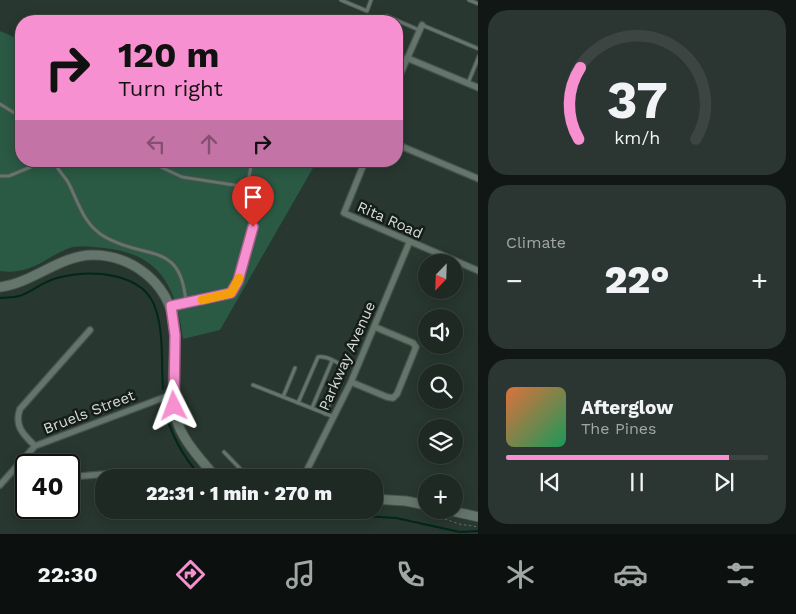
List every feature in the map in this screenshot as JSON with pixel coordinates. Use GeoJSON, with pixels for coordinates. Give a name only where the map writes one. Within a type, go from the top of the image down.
{"type":"FeatureCollection","features":[{"type":"Feature","properties":{"kind":"street"},"geometry":{"type":"LineString","coordinates":[[403,67],[420,27]]}},
{"type":"Feature","properties":{"kind":"street"},"geometry":{"type":"LineString","coordinates":[[407,58],[478,88]]}},
{"type":"Feature","properties":{"kind":"street"},"geometry":{"type":"LineString","coordinates":[[403,147],[478,179]]}},
{"type":"Feature","properties":{"kind":"street","name":"Rita Road"},"geometry":{"type":"LineString","coordinates":[[363,167],[344,213],[409,243],[478,271]]}},
{"type":"Feature","properties":{"kind":"street","name":"Parkway Avenue"},"geometry":{"type":"LineString","coordinates":[[308,469],[351,382],[409,243]]}},
{"type":"Feature","properties":{"kind":"street"},"geometry":{"type":"LineString","coordinates":[[0,287],[26,279],[72,259],[92,255],[116,258],[138,268],[153,280],[171,306],[175,335],[173,394],[176,419],[186,438],[209,469]]}},
{"type":"Feature","properties":{"kind":"street"},"geometry":{"type":"LineString","coordinates":[[351,382],[387,397],[393,398],[397,394],[416,347],[412,343],[375,327]]}},
{"type":"Feature","properties":{"kind":"street"},"geometry":{"type":"LineString","coordinates":[[35,446],[21,432],[17,417],[20,409],[90,330]]}},
{"type":"Feature","properties":{"kind":"street","name":"Bruels Street"},"geometry":{"type":"LineString","coordinates":[[28,454],[35,446],[173,394]]}},
{"type":"Feature","properties":{"kind":"street","name":"Bruels Street"},"geometry":{"type":"LineString","coordinates":[[0,485],[15,468]]}},
{"type":"Feature","properties":{"kind":"street"},"geometry":{"type":"LineString","coordinates":[[80,476],[95,475]]}},
{"type":"Feature","properties":{"kind":"street"},"geometry":{"type":"LineString","coordinates":[[383,500],[406,501],[418,506]]}},
{"type":"Feature","properties":{"kind":"street"},"geometry":{"type":"LineString","coordinates":[[463,514],[478,517]]}},
{"type":"Feature","properties":{"kind":"lane"},"geometry":{"type":"LineString","coordinates":[[341,0],[367,10],[371,0]]}},
{"type":"Feature","properties":{"kind":"lane"},"geometry":{"type":"LineString","coordinates":[[469,0],[478,4]]}},
{"type":"Feature","properties":{"kind":"lane"},"geometry":{"type":"LineString","coordinates":[[403,21],[478,49]]}},
{"type":"Feature","properties":{"kind":"lane"},"geometry":{"type":"LineString","coordinates":[[468,84],[478,56]]}},
{"type":"Feature","properties":{"kind":"lane"},"geometry":{"type":"LineString","coordinates":[[0,104],[15,114]]}},
{"type":"Feature","properties":{"kind":"lane"},"geometry":{"type":"LineString","coordinates":[[0,176],[9,176],[31,167]]}},
{"type":"Feature","properties":{"kind":"lane"},"geometry":{"type":"LineString","coordinates":[[58,167],[68,182],[89,224],[105,237],[128,247],[160,255],[171,261],[179,271],[184,284],[186,303]]}},
{"type":"Feature","properties":{"kind":"lane"},"geometry":{"type":"LineString","coordinates":[[161,167],[182,177],[247,187]]}},
{"type":"Feature","properties":{"kind":"lane"},"geometry":{"type":"LineString","coordinates":[[171,306],[231,293],[238,281],[253,227],[254,213],[247,187],[251,167]]}},
{"type":"Feature","properties":{"kind":"lane"},"geometry":{"type":"LineString","coordinates":[[298,403],[318,357],[332,361],[340,365],[344,370],[325,414]]}},
{"type":"Feature","properties":{"kind":"lane"},"geometry":{"type":"LineString","coordinates":[[312,408],[332,361]]}},
{"type":"Feature","properties":{"kind":"lane"},"geometry":{"type":"LineString","coordinates":[[283,397],[295,368]]}},
{"type":"Feature","properties":{"kind":"lane"},"geometry":{"type":"LineString","coordinates":[[253,385],[334,418]]}},
{"type":"Feature","properties":{"kind":"lane"},"geometry":{"type":"LineString","coordinates":[[224,452],[240,469]]}},
{"type":"Feature","properties":{"kind":"path"},"geometry":{"type":"LineString","coordinates":[[448,519],[459,524],[478,527]]}},
{"type":"Feature","properties":{"kind":"green space"},"geometry":{"type":"Polygon","coordinates":[[[0,31],[15,37],[15,167],[314,167],[220,330],[183,339],[176,304],[162,276],[139,257],[123,252],[86,246],[76,247],[58,253],[28,269],[11,272],[0,271],[0,31]]]}},
{"type":"Feature","properties":{"kind":"waterway"},"geometry":{"type":"LineString","coordinates":[[0,298],[19,296],[52,280],[70,275],[99,274],[128,280],[140,287],[150,297],[156,310],[161,339],[163,389]]}},
{"type":"Feature","properties":{"kind":"waterway"},"geometry":{"type":"LineString","coordinates":[[163,406],[178,444],[195,469]]}},
{"type":"Feature","properties":{"kind":"waterway"},"geometry":{"type":"LineString","coordinates":[[383,517],[396,518],[460,532],[478,531]]}},
{"type":"Feature","properties":{"kind":"slow traffic"},"geometry":{"type":"LineString","coordinates":[[202,300],[231,293],[239,278]]}},
{"type":"Feature","properties":{"kind":"route"},"geometry":{"type":"LineString","coordinates":[[174,406],[175,335],[171,306],[231,293],[238,281],[253,227]]}}]}
